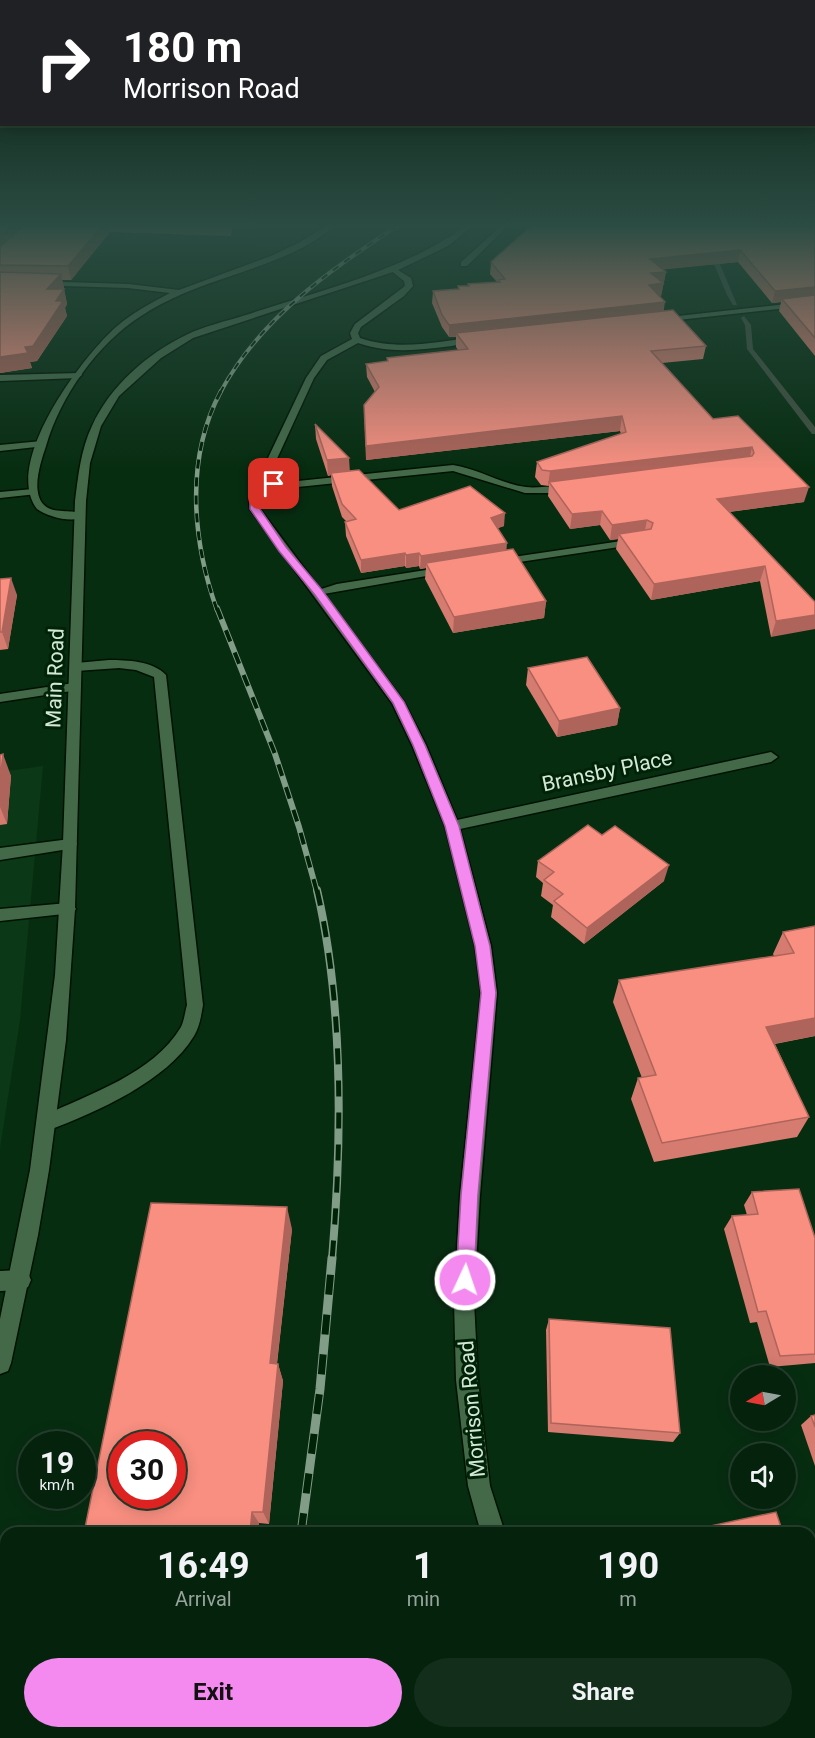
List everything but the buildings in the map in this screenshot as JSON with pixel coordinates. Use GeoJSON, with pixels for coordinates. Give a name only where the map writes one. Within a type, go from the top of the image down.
{"type":"FeatureCollection","features":[{"type":"Feature","properties":{"kind":"street"},"geometry":{"type":"LineString","coordinates":[[80,516],[58,515],[42,510],[35,503],[34,474],[46,429],[64,395],[92,357],[123,325],[151,307]]}},
{"type":"Feature","properties":{"kind":"street","name":"Main Road"},"geometry":{"type":"LineString","coordinates":[[0,1363],[21,1280],[49,1122],[67,935],[80,516],[89,446],[98,419],[115,394],[163,351],[190,336],[275,307]]}},
{"type":"Feature","properties":{"kind":"street"},"geometry":{"type":"LineString","coordinates":[[383,307],[358,326],[354,333],[357,340],[386,348],[485,339]]}},
{"type":"Feature","properties":{"kind":"street"},"geometry":{"type":"LineString","coordinates":[[650,321],[777,307]]}},
{"type":"Feature","properties":{"kind":"street","name":"Morrison Road"},"geometry":{"type":"LineString","coordinates":[[357,340],[324,358],[310,378],[254,498],[255,509],[282,549],[318,592],[398,702],[419,745],[452,826],[483,946],[489,993],[470,1195],[464,1301],[467,1380],[479,1486],[491,1527]]}},
{"type":"Feature","properties":{"kind":"street"},"geometry":{"type":"LineString","coordinates":[[0,378],[78,375]]}},
{"type":"Feature","properties":{"kind":"street"},"geometry":{"type":"LineString","coordinates":[[0,448],[42,444]]}},
{"type":"Feature","properties":{"kind":"street"},"geometry":{"type":"LineString","coordinates":[[261,484],[288,485],[453,468],[468,469],[511,487],[528,490],[548,491],[582,487]]}},
{"type":"Feature","properties":{"kind":"street"},"geometry":{"type":"LineString","coordinates":[[0,495],[33,492]]}},
{"type":"Feature","properties":{"kind":"street"},"geometry":{"type":"LineString","coordinates":[[491,563],[645,540]]}},
{"type":"Feature","properties":{"kind":"street"},"geometry":{"type":"LineString","coordinates":[[318,592],[455,569]]}},
{"type":"Feature","properties":{"kind":"street"},"geometry":{"type":"LineString","coordinates":[[49,1122],[148,1072],[173,1052],[189,1030],[195,1005],[160,675],[142,666],[121,662],[76,667]]}},
{"type":"Feature","properties":{"kind":"street"},"geometry":{"type":"LineString","coordinates":[[0,698],[74,687]]}},
{"type":"Feature","properties":{"kind":"street","name":"Bransby Place"},"geometry":{"type":"LineString","coordinates":[[452,826],[771,757]]}},
{"type":"Feature","properties":{"kind":"street"},"geometry":{"type":"LineString","coordinates":[[0,854],[70,844]]}},
{"type":"Feature","properties":{"kind":"street"},"geometry":{"type":"LineString","coordinates":[[0,915],[68,909]]}},
{"type":"Feature","properties":{"kind":"street"},"geometry":{"type":"LineString","coordinates":[[0,1281],[21,1280]]}},
{"type":"Feature","properties":{"kind":"shaded area"},"geometry":{"type":"Polygon","coordinates":[[[43,766],[20,1020],[0,1148],[0,772],[43,766]]]}},
{"type":"Feature","properties":{"kind":"waterway"},"geometry":{"type":"LineString","coordinates":[[744,318],[748,325],[750,349],[815,432]]}},
{"type":"Feature","properties":{"kind":"railway"},"geometry":{"type":"LineString","coordinates":[[220,392],[236,366],[255,342],[289,307]]}},
{"type":"Feature","properties":{"kind":"railway"},"geometry":{"type":"LineString","coordinates":[[217,610],[202,556],[196,499],[197,471],[202,444],[209,417],[220,392]]}},
{"type":"Feature","properties":{"kind":"railway"},"geometry":{"type":"LineString","coordinates":[[217,608],[275,754],[317,892]]}},
{"type":"Feature","properties":{"kind":"railway"},"geometry":{"type":"LineString","coordinates":[[317,890],[332,980],[338,1074],[338,1168],[332,1260]]}},
{"type":"Feature","properties":{"kind":"railway"},"geometry":{"type":"LineString","coordinates":[[302,1527],[320,1389],[332,1258]]}},
{"type":"Feature","properties":{"kind":"route"},"geometry":{"type":"LineString","coordinates":[[274,484],[261,484],[254,498],[255,509],[282,549],[318,592],[398,702],[419,745],[452,826],[483,946],[489,993],[470,1195],[465,1280]]}}]}
